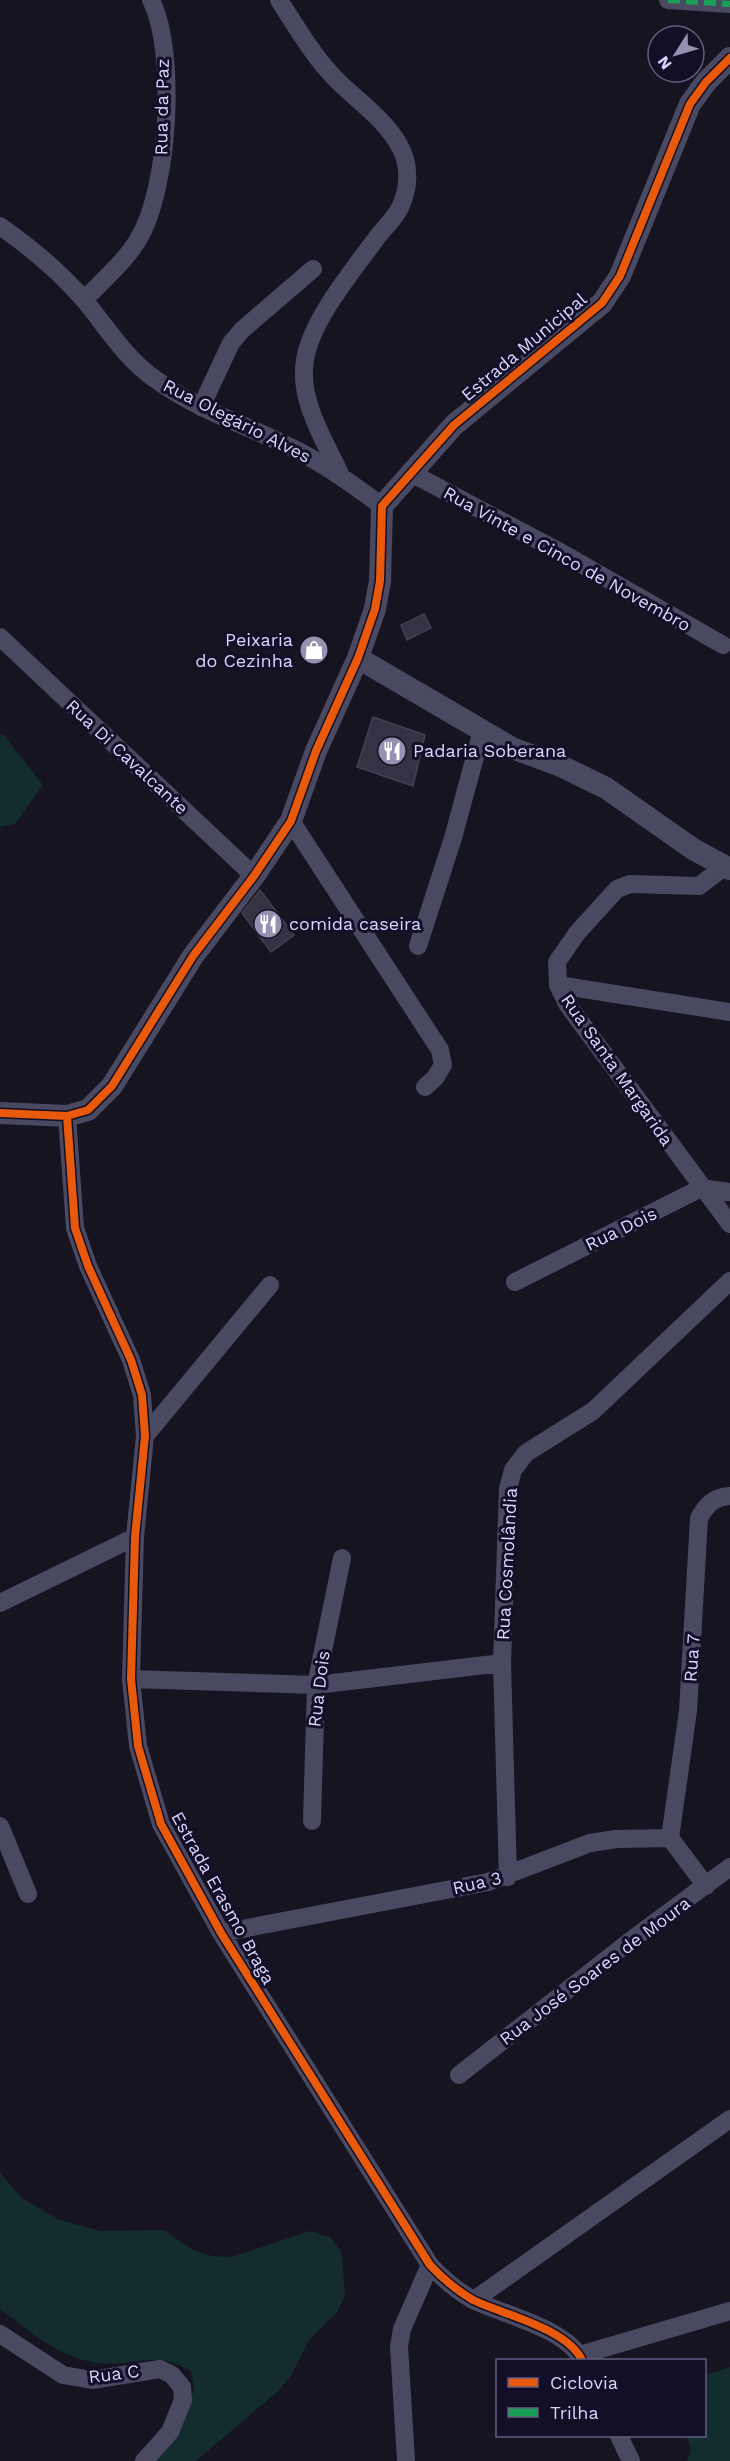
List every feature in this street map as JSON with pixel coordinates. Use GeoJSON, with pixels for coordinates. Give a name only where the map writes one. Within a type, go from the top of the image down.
{"type":"FeatureCollection","features":[{"type":"Feature","properties":{"kind":"street","name":"Rua da Paz"},"geometry":{"type":"LineString","coordinates":[[84,300],[139,238],[154,202],[165,138],[165,65],[159,16],[150,0]]}},
{"type":"Feature","properties":{"kind":"street"},"geometry":{"type":"LineString","coordinates":[[279,0],[325,66],[381,122],[401,147],[406,160],[408,182],[401,205],[344,281],[314,332],[305,360],[305,387],[312,413],[341,476]]}},
{"type":"Feature","properties":{"kind":"street"},"geometry":{"type":"LineString","coordinates":[[668,0],[730,4]]}},
{"type":"Feature","properties":{"kind":"street","name":"Estrada Municipal"},"geometry":{"type":"LineString","coordinates":[[382,506],[454,425],[602,303],[620,276],[690,104],[706,82],[730,58]]}},
{"type":"Feature","properties":{"kind":"street","name":"Rua Olegário Alves"},"geometry":{"type":"LineString","coordinates":[[0,226],[50,265],[84,300],[134,364],[201,407],[301,453],[341,476],[382,506]]}},
{"type":"Feature","properties":{"kind":"street"},"geometry":{"type":"LineString","coordinates":[[201,407],[231,343],[242,330],[313,269]]}},
{"type":"Feature","properties":{"kind":"street","name":"Rua Vinte e Cinco de Novembro"},"geometry":{"type":"LineString","coordinates":[[411,473],[562,553],[723,645]]}},
{"type":"Feature","properties":{"kind":"street"},"geometry":{"type":"LineString","coordinates":[[0,1113],[67,1116],[88,1110],[112,1086],[193,956],[254,876],[291,821],[316,751],[358,658],[375,609],[380,581],[382,506]]}},
{"type":"Feature","properties":{"kind":"street","name":"Rua Di Cavalcante"},"geometry":{"type":"LineString","coordinates":[[0,637],[254,876]]}},
{"type":"Feature","properties":{"kind":"street"},"geometry":{"type":"LineString","coordinates":[[358,658],[512,748],[561,766],[606,788],[693,849],[727,868]]}},
{"type":"Feature","properties":{"kind":"street"},"geometry":{"type":"LineString","coordinates":[[418,946],[453,838],[482,731]]}},
{"type":"Feature","properties":{"kind":"street"},"geometry":{"type":"LineString","coordinates":[[291,821],[440,1050],[443,1065],[435,1078],[425,1087]]}},
{"type":"Feature","properties":{"kind":"street","name":"Rua Santa Margarida"},"geometry":{"type":"LineString","coordinates":[[727,868],[699,886],[630,884],[617,889],[577,933],[557,962],[558,985],[567,1004],[701,1188],[730,1224]]}},
{"type":"Feature","properties":{"kind":"street"},"geometry":{"type":"LineString","coordinates":[[558,985],[730,1012]]}},
{"type":"Feature","properties":{"kind":"street","name":"Estrada Erasmo Braga"},"geometry":{"type":"LineString","coordinates":[[67,1116],[75,1228],[88,1266],[132,1360],[142,1395],[146,1436],[135,1537],[131,1679],[138,1746],[161,1824],[221,1933],[430,2265],[451,2287],[474,2300],[552,2333],[581,2358]]}},
{"type":"Feature","properties":{"kind":"street"},"geometry":{"type":"LineString","coordinates":[[701,1188],[730,1192]]}},
{"type":"Feature","properties":{"kind":"street","name":"Rua Dois"},"geometry":{"type":"LineString","coordinates":[[515,1282],[701,1188]]}},
{"type":"Feature","properties":{"kind":"street","name":"Rua Cosmolândia"},"geometry":{"type":"LineString","coordinates":[[508,1877],[502,1663],[508,1489],[513,1470],[526,1453],[593,1411],[730,1281]]}},
{"type":"Feature","properties":{"kind":"street"},"geometry":{"type":"LineString","coordinates":[[146,1436],[270,1285]]}},
{"type":"Feature","properties":{"kind":"street","name":"Rua 7"},"geometry":{"type":"LineString","coordinates":[[670,1838],[688,1711],[699,1518],[706,1505],[720,1497],[730,1496]]}},
{"type":"Feature","properties":{"kind":"street"},"geometry":{"type":"LineString","coordinates":[[0,1603],[135,1537]]}},
{"type":"Feature","properties":{"kind":"street","name":"Rua Dois"},"geometry":{"type":"LineString","coordinates":[[312,1821],[316,1684],[342,1558]]}},
{"type":"Feature","properties":{"kind":"street"},"geometry":{"type":"LineString","coordinates":[[131,1679],[316,1684],[502,1663]]}},
{"type":"Feature","properties":{"kind":"street"},"geometry":{"type":"LineString","coordinates":[[0,1826],[27,1894]]}},
{"type":"Feature","properties":{"kind":"street"},"geometry":{"type":"LineString","coordinates":[[670,1838],[706,1886]]}},
{"type":"Feature","properties":{"kind":"street","name":"Rua 3"},"geometry":{"type":"LineString","coordinates":[[221,1933],[508,1877],[590,1843],[616,1839],[670,1838]]}},
{"type":"Feature","properties":{"kind":"street","name":"Rua José Soares de Moura"},"geometry":{"type":"LineString","coordinates":[[459,2075],[630,1941],[730,1867]]}},
{"type":"Feature","properties":{"kind":"street"},"geometry":{"type":"LineString","coordinates":[[474,2300],[730,2119]]}},
{"type":"Feature","properties":{"kind":"street"},"geometry":{"type":"LineString","coordinates":[[406,2461],[399,2346],[402,2329],[430,2265]]}},
{"type":"Feature","properties":{"kind":"street"},"geometry":{"type":"LineString","coordinates":[[581,2358],[730,2311]]}},
{"type":"Feature","properties":{"kind":"street","name":"Rua C"},"geometry":{"type":"LineString","coordinates":[[0,2334],[63,2375],[92,2380],[160,2369],[172,2375],[182,2387],[183,2400],[170,2432],[144,2461]]}},
{"type":"Feature","properties":{"kind":"street"},"geometry":{"type":"LineString","coordinates":[[619,2437],[631,2461]]}},
{"type":"Feature","properties":{"kind":"green space"},"geometry":{"type":"Polygon","coordinates":[[[3,734],[43,785],[15,824],[0,827],[0,735],[3,734]]]}},
{"type":"Feature","properties":{"kind":"green space"},"geometry":{"type":"Polygon","coordinates":[[[0,2173],[22,2198],[60,2220],[101,2231],[163,2230],[193,2250],[212,2256],[232,2257],[310,2231],[330,2237],[342,2253],[345,2295],[337,2313],[309,2340],[291,2376],[278,2391],[196,2461],[156,2461],[188,2409],[194,2389],[191,2371],[165,2361],[106,2363],[79,2359],[54,2348],[0,2309],[0,2173]]]}},
{"type":"Feature","properties":{"kind":"green space"},"geometry":{"type":"Polygon","coordinates":[[[730,2367],[730,2461],[687,2461],[691,2451],[687,2437],[706,2437],[706,2375],[730,2367]]]}},
{"type":"Feature","properties":{"kind":"building"},"geometry":{"type":"Polygon","coordinates":[[[424,614],[431,628],[407,640],[401,625],[424,614]]]}},
{"type":"Feature","properties":{"kind":"building","name":"Padaria Soberana"},"geometry":{"type":"Polygon","coordinates":[[[373,717],[425,735],[413,786],[357,767],[373,717]]]}},
{"type":"Feature","properties":{"kind":"building","name":"comida caseira"},"geometry":{"type":"Polygon","coordinates":[[[260,890],[294,935],[271,952],[242,913],[260,890]]]}},
{"type":"Feature","properties":{"kind":"marked path"},"geometry":{"type":"LineString","coordinates":[[668,0],[730,4]]}},
{"type":"Feature","properties":{"kind":"cycle path"},"geometry":{"type":"LineString","coordinates":[[0,1113],[67,1116],[88,1110],[112,1086],[193,956],[254,876],[291,821],[316,751],[358,658],[375,609],[380,581],[382,506],[454,425],[602,303],[620,276],[690,104],[706,82],[730,58]]}},
{"type":"Feature","properties":{"kind":"cycle path"},"geometry":{"type":"LineString","coordinates":[[67,1116],[75,1228],[88,1266],[131,1360],[142,1395],[145,1436],[135,1537],[131,1679],[138,1746],[161,1824],[221,1933],[430,2265],[450,2284],[473,2300],[533,2324],[563,2339],[581,2359]]}},
{"type":"Feature","properties":{"kind":"place","name":"Peixaria do Cezinha"},"geometry":{"type":"Point","coordinates":[314,650]}},
{"type":"Feature","properties":{"kind":"place","name":"Padaria Soberana"},"geometry":{"type":"Point","coordinates":[392,751]}},
{"type":"Feature","properties":{"kind":"place","name":"comida caseira"},"geometry":{"type":"Point","coordinates":[268,924]}}]}
